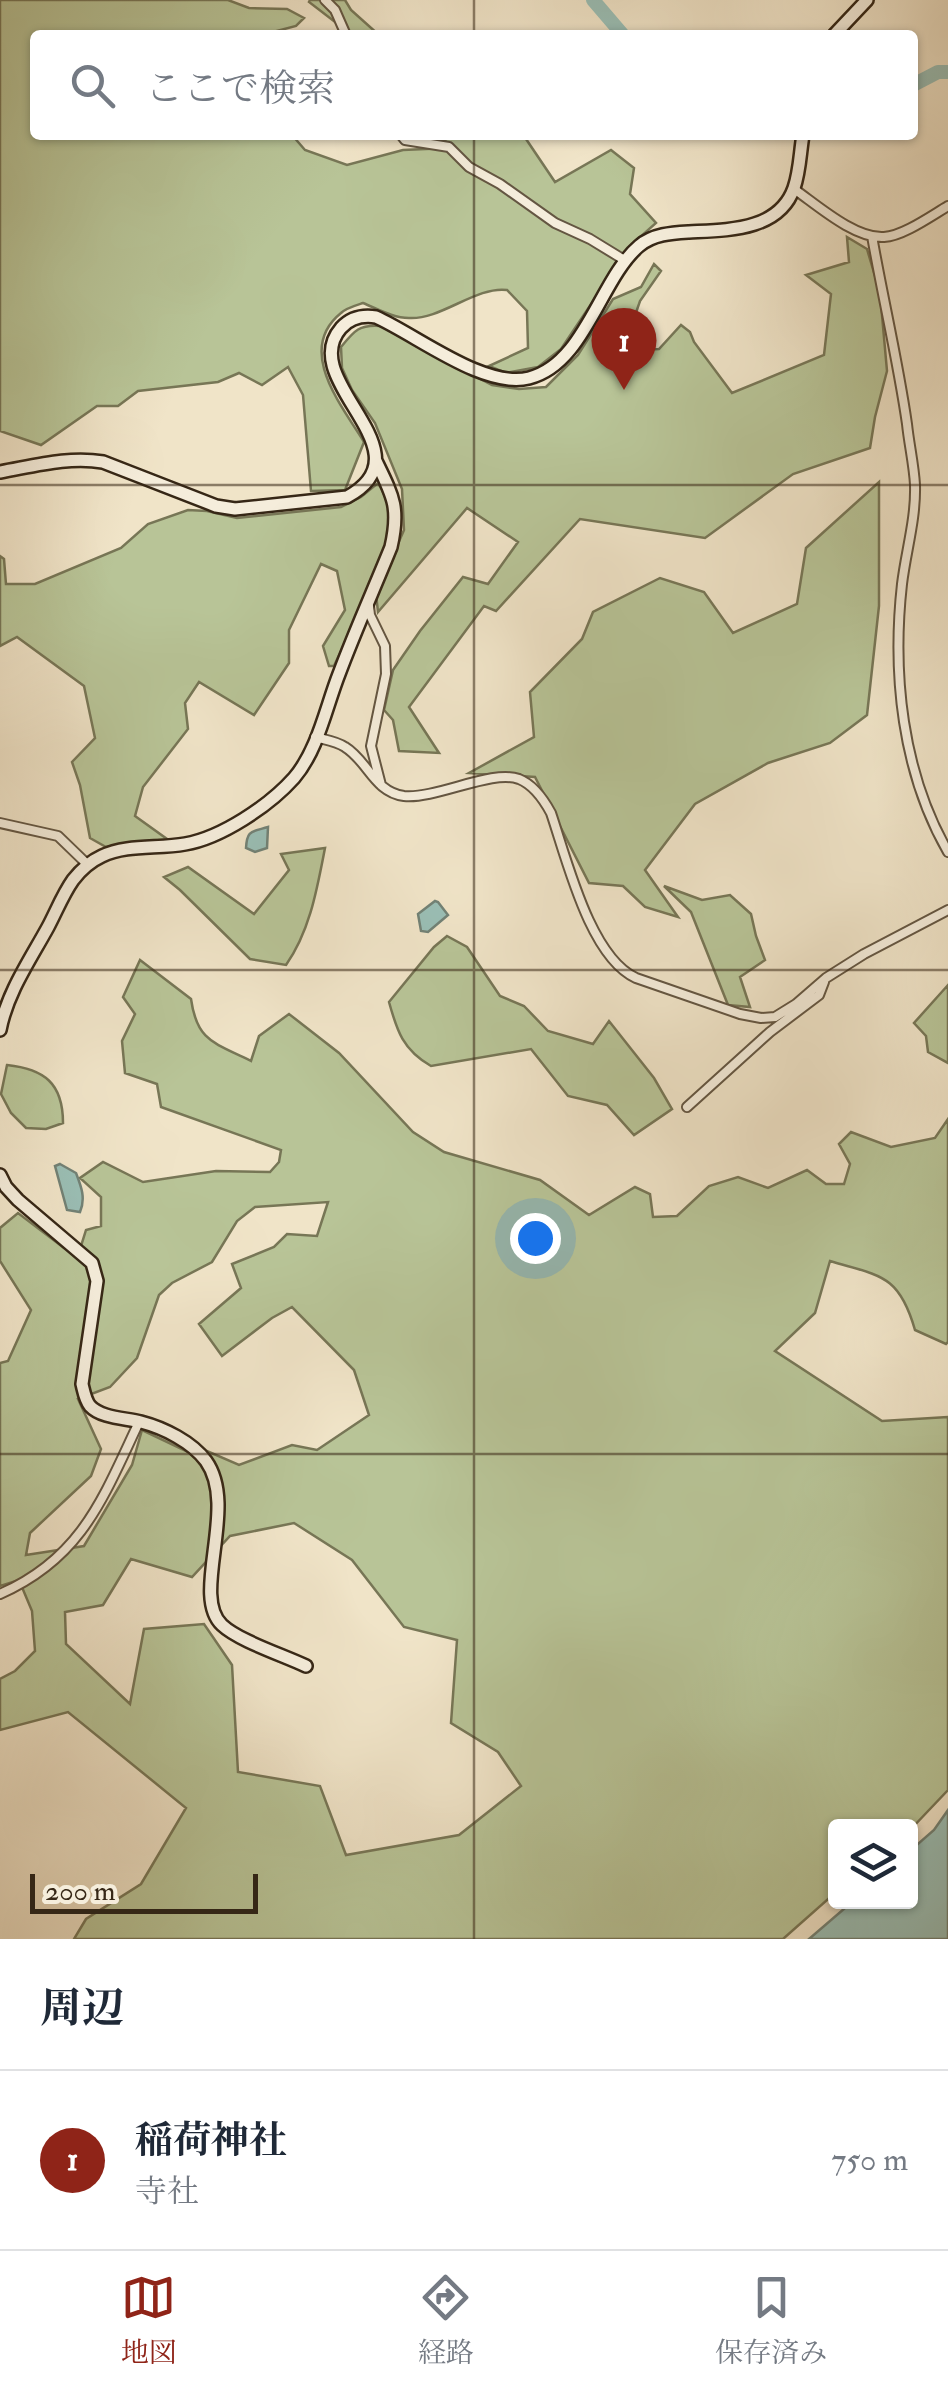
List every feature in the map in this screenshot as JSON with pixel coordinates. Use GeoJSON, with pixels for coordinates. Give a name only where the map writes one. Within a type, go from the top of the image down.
{"type":"FeatureCollection","features":[{"type":"Feature","properties":{"kind":"street"},"geometry":{"type":"LineString","coordinates":[[325,0],[344,30]]}},
{"type":"Feature","properties":{"kind":"street"},"geometry":{"type":"LineString","coordinates":[[839,30],[868,0]]}},
{"type":"Feature","properties":{"kind":"street"},"geometry":{"type":"LineString","coordinates":[[405,140],[448,147],[469,167],[500,184],[554,224],[590,239],[626,261]]}},
{"type":"Feature","properties":{"kind":"street"},"geometry":{"type":"LineString","coordinates":[[0,1030],[2,1014],[73,880],[88,864],[103,855],[126,850],[186,844],[232,826],[295,777],[315,738],[396,526],[396,507],[376,461],[374,446],[330,355],[342,326],[364,315],[376,317],[474,370],[498,378],[530,378],[548,370],[574,345],[640,245],[673,233],[738,230],[774,214],[794,189],[803,140]]}},
{"type":"Feature","properties":{"kind":"street"},"geometry":{"type":"LineString","coordinates":[[794,189],[847,226],[872,236],[885,237],[910,228],[948,206]]}},
{"type":"Feature","properties":{"kind":"street"},"geometry":{"type":"LineString","coordinates":[[872,236],[915,483],[901,604],[901,707],[920,786],[948,852]]}},
{"type":"Feature","properties":{"kind":"street"},"geometry":{"type":"LineString","coordinates":[[0,472],[87,459],[204,502],[236,509],[346,497],[370,479],[376,461]]}},
{"type":"Feature","properties":{"kind":"street"},"geometry":{"type":"LineString","coordinates":[[369,601],[370,614],[385,646],[386,674],[371,746],[382,788]]}},
{"type":"Feature","properties":{"kind":"street"},"geometry":{"type":"LineString","coordinates":[[315,738],[344,746],[382,788],[397,795],[412,796],[500,778],[517,778],[530,786],[551,813],[587,915],[614,962],[626,974],[740,1014],[775,1017],[864,954],[948,910]]}},
{"type":"Feature","properties":{"kind":"street"},"geometry":{"type":"LineString","coordinates":[[0,823],[58,836],[88,864]]}},
{"type":"Feature","properties":{"kind":"street"},"geometry":{"type":"LineString","coordinates":[[686,1107],[818,995],[826,978]]}},
{"type":"Feature","properties":{"kind":"street"},"geometry":{"type":"LineString","coordinates":[[0,1175],[18,1200],[92,1264],[97,1281],[82,1384],[86,1401],[97,1411],[139,1422],[193,1446],[212,1472],[218,1487],[219,1509],[210,1599],[215,1617],[235,1634],[306,1666]]}},
{"type":"Feature","properties":{"kind":"street"},"geometry":{"type":"LineString","coordinates":[[0,1594],[26,1582],[68,1549],[104,1493],[139,1422]]}},
{"type":"Feature","properties":{"kind":"green space"},"geometry":{"type":"Polygon","coordinates":[[[0,0],[228,0],[249,8],[287,9],[304,18],[296,26],[281,30],[30,30],[30,140],[296,140],[305,150],[347,165],[403,150],[447,148],[445,140],[527,140],[555,182],[611,150],[634,168],[630,194],[656,223],[630,246],[561,349],[538,367],[506,373],[489,366],[528,348],[527,311],[507,290],[483,293],[421,317],[397,316],[363,303],[341,313],[328,328],[322,344],[322,361],[335,395],[364,442],[345,490],[311,491],[303,395],[288,367],[262,385],[239,373],[218,382],[138,391],[118,406],[97,406],[41,445],[0,431],[0,0]]]}},
{"type":"Feature","properties":{"kind":"green space"},"geometry":{"type":"Polygon","coordinates":[[[345,0],[373,30],[345,30],[309,2],[345,0]]]}},
{"type":"Feature","properties":{"kind":"green space"},"geometry":{"type":"Polygon","coordinates":[[[847,237],[867,249],[880,293],[887,371],[870,448],[793,474],[705,538],[580,519],[496,611],[484,606],[409,707],[439,753],[399,751],[393,720],[384,710],[393,670],[463,577],[488,584],[518,542],[467,508],[378,612],[376,594],[404,530],[402,489],[375,423],[342,368],[341,347],[358,330],[381,326],[492,385],[546,387],[578,355],[613,299],[641,287],[654,264],[661,271],[640,301],[631,327],[640,350],[659,349],[681,325],[732,393],[824,355],[831,294],[806,275],[849,262],[847,237]]]}},
{"type":"Feature","properties":{"kind":"green space"},"geometry":{"type":"Polygon","coordinates":[[[879,482],[879,606],[867,715],[830,743],[768,763],[695,804],[645,870],[678,917],[645,907],[623,886],[589,883],[535,777],[469,773],[534,737],[530,692],[582,639],[593,612],[660,578],[704,592],[733,633],[797,604],[806,548],[879,482]]]}},
{"type":"Feature","properties":{"kind":"green space"},"geometry":{"type":"Polygon","coordinates":[[[378,483],[389,510],[388,536],[368,594],[334,666],[329,666],[323,646],[345,610],[337,571],[321,564],[289,630],[289,663],[254,715],[199,682],[185,703],[188,729],[143,787],[135,816],[167,839],[106,847],[90,838],[72,762],[95,738],[84,686],[17,637],[0,646],[0,556],[4,559],[6,584],[35,584],[121,548],[148,524],[188,510],[237,518],[341,507],[378,483]]]}},
{"type":"Feature","properties":{"kind":"green space"},"geometry":{"type":"Polygon","coordinates":[[[325,848],[307,924],[286,965],[250,959],[164,877],[188,867],[254,914],[289,870],[281,854],[325,848]]]}},
{"type":"Feature","properties":{"kind":"green space"},"geometry":{"type":"Polygon","coordinates":[[[664,886],[702,900],[730,895],[751,914],[765,960],[740,977],[750,1007],[728,1005],[691,912],[664,886]]]}},
{"type":"Feature","properties":{"kind":"green space"},"geometry":{"type":"Polygon","coordinates":[[[447,936],[467,947],[500,996],[524,1006],[548,1031],[593,1044],[609,1021],[654,1078],[672,1109],[634,1135],[607,1105],[568,1096],[531,1049],[431,1066],[421,1060],[402,1039],[389,1002],[447,936]]]}},
{"type":"Feature","properties":{"kind":"green space"},"geometry":{"type":"Polygon","coordinates":[[[140,960],[191,999],[203,1033],[251,1061],[259,1036],[289,1014],[339,1053],[413,1132],[444,1152],[540,1180],[589,1215],[635,1187],[650,1194],[653,1217],[677,1216],[709,1186],[738,1177],[768,1188],[807,1170],[826,1184],[844,1184],[850,1164],[839,1144],[851,1132],[891,1147],[935,1138],[948,1119],[948,1342],[915,1330],[902,1298],[885,1280],[830,1261],[815,1313],[775,1351],[882,1421],[948,1417],[948,1790],[918,1822],[828,1819],[828,1899],[783,1939],[74,1939],[86,1919],[141,1884],[186,1808],[68,1712],[0,1730],[0,1679],[15,1671],[35,1651],[32,1611],[19,1580],[0,1586],[0,1363],[8,1361],[31,1310],[0,1261],[0,1228],[18,1213],[64,1248],[81,1246],[86,1230],[101,1226],[101,1197],[80,1178],[103,1162],[143,1182],[216,1171],[270,1172],[279,1162],[281,1150],[161,1107],[157,1084],[125,1073],[122,1041],[135,1014],[123,997],[140,960]],[[328,1202],[255,1207],[237,1221],[212,1262],[172,1283],[159,1295],[137,1358],[110,1387],[78,1399],[101,1449],[91,1476],[30,1533],[26,1555],[84,1546],[132,1465],[142,1430],[188,1452],[207,1451],[239,1465],[292,1445],[317,1450],[369,1415],[354,1370],[292,1307],[222,1356],[199,1324],[241,1288],[232,1264],[274,1247],[287,1234],[317,1236],[328,1202]],[[294,1523],[230,1536],[192,1577],[131,1559],[103,1605],[65,1612],[66,1644],[130,1704],[144,1629],[204,1624],[232,1665],[238,1772],[320,1786],[346,1855],[459,1835],[521,1786],[498,1752],[451,1723],[457,1640],[404,1627],[352,1560],[294,1523]]]}},
{"type":"Feature","properties":{"kind":"green space"},"geometry":{"type":"Polygon","coordinates":[[[948,985],[948,1063],[928,1052],[926,1036],[914,1023],[948,985]]]}},
{"type":"Feature","properties":{"kind":"green space"},"geometry":{"type":"Polygon","coordinates":[[[7,1065],[31,1070],[49,1080],[59,1098],[63,1123],[46,1129],[26,1128],[11,1113],[1,1094],[7,1065]]]}},
{"type":"Feature","properties":{"kind":"water"},"geometry":{"type":"Polygon","coordinates":[[[268,827],[267,848],[255,852],[246,848],[251,833],[268,827]]]}},
{"type":"Feature","properties":{"kind":"water"},"geometry":{"type":"Polygon","coordinates":[[[435,901],[448,915],[428,932],[421,931],[418,914],[435,901]]]}},
{"type":"Feature","properties":{"kind":"water"},"geometry":{"type":"Polygon","coordinates":[[[60,1164],[76,1173],[83,1197],[80,1212],[67,1210],[55,1166],[60,1164]]]}},
{"type":"Feature","properties":{"kind":"water"},"geometry":{"type":"Polygon","coordinates":[[[948,1810],[948,1939],[809,1939],[844,1909],[918,1909],[918,1844],[948,1810]]]}},
{"type":"Feature","properties":{"kind":"waterway"},"geometry":{"type":"LineString","coordinates":[[593,0],[619,30]]}},
{"type":"Feature","properties":{"kind":"waterway"},"geometry":{"type":"LineString","coordinates":[[918,82],[938,72],[948,72]]}},
{"type":"Feature","properties":{"kind":"place","name":"稲荷神社"},"geometry":{"type":"Point","coordinates":[624,390]}}]}
